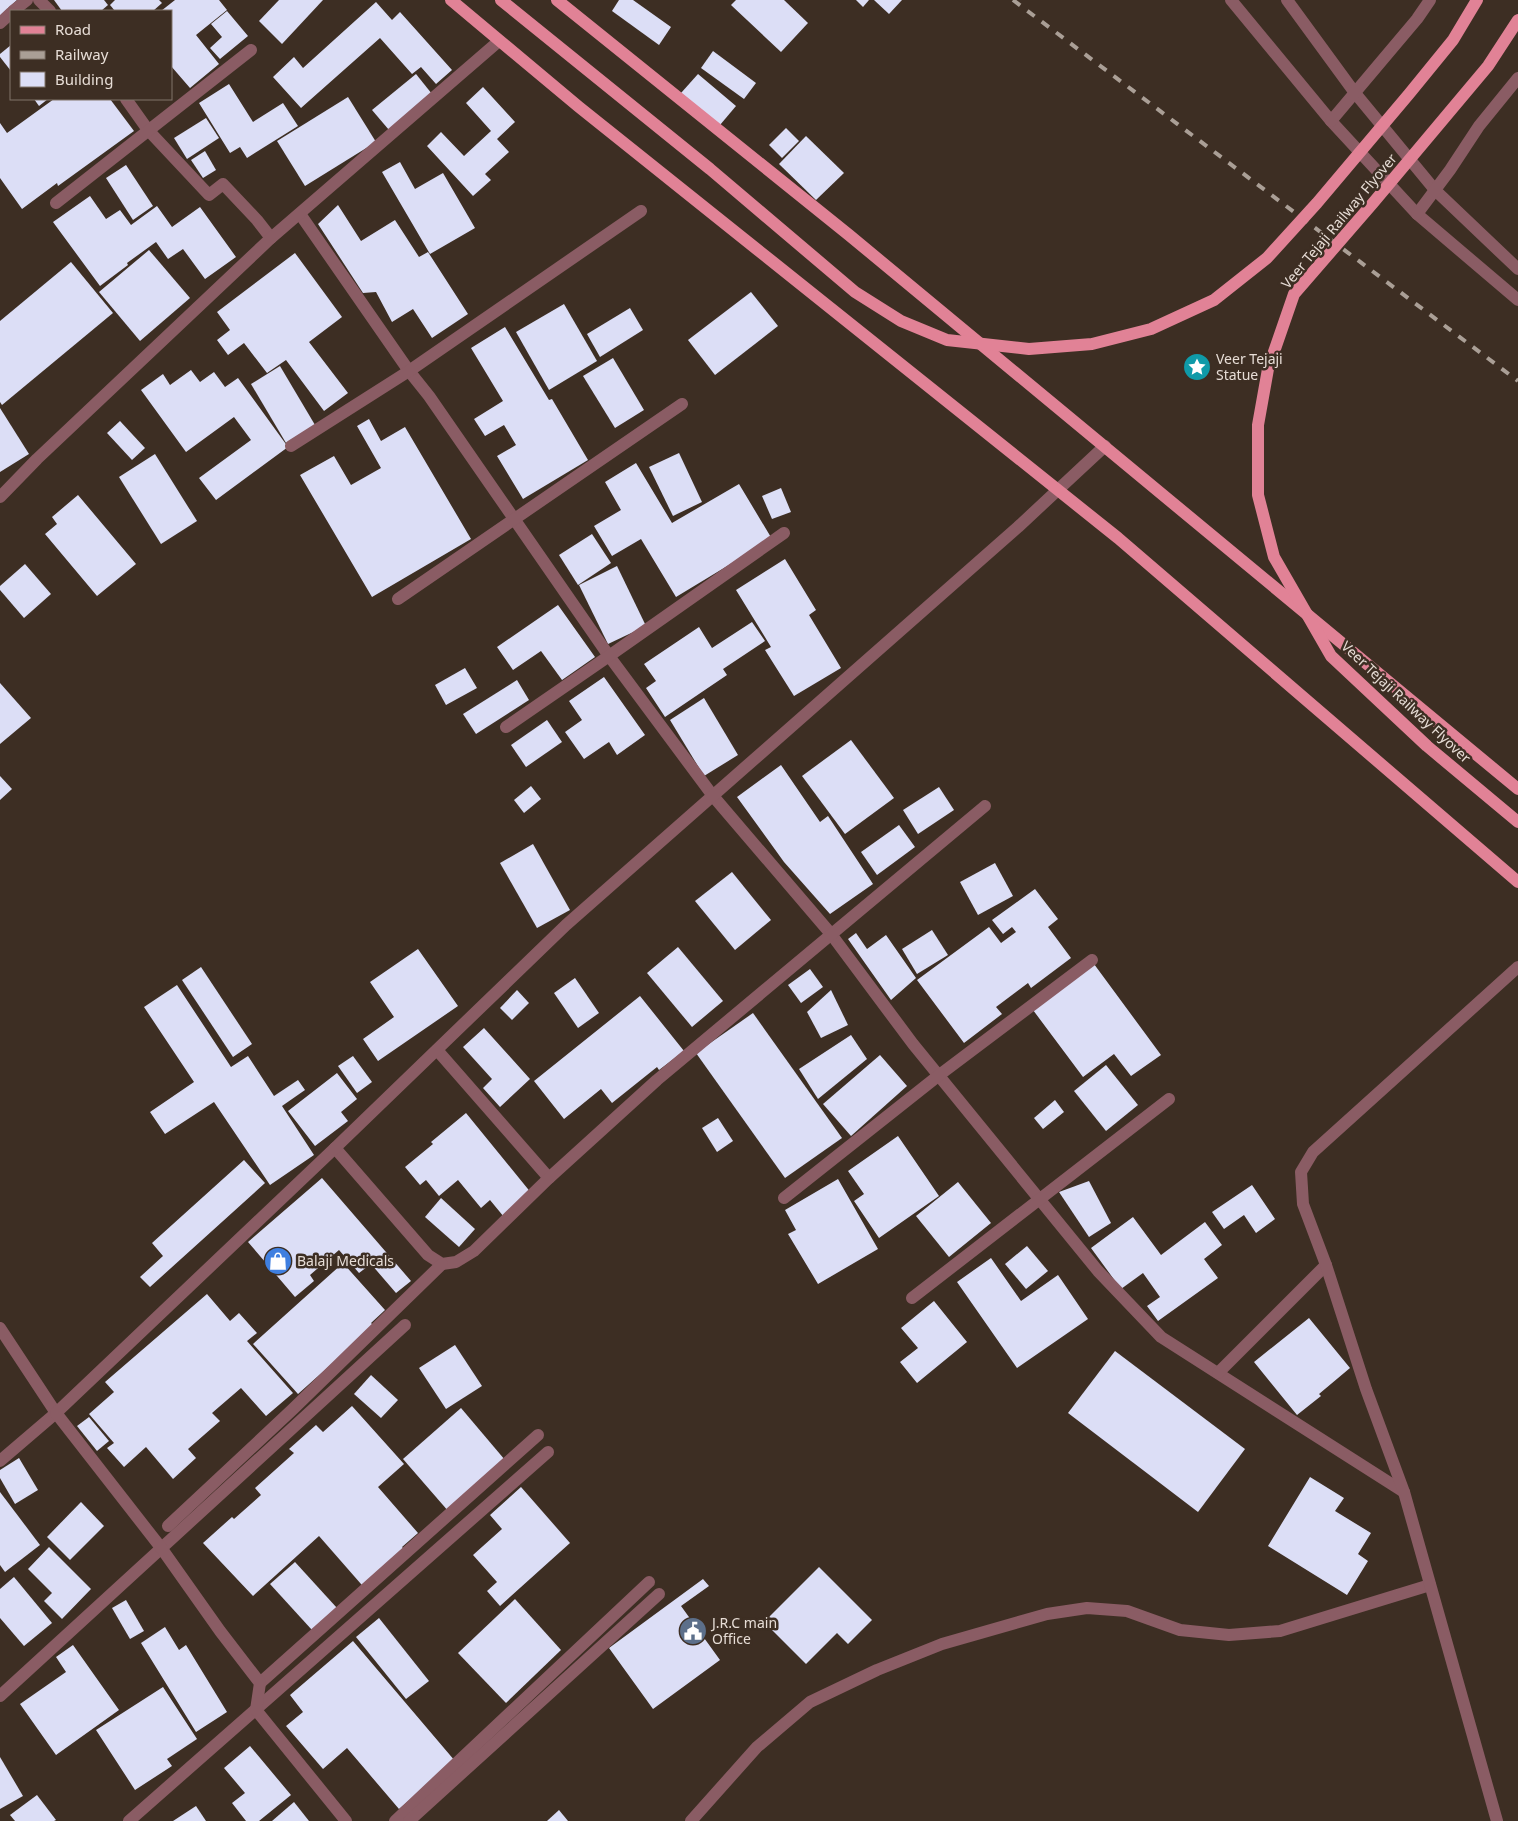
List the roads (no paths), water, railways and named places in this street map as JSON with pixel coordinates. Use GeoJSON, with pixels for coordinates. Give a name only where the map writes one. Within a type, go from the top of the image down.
{"type":"FeatureCollection","features":[{"type":"Feature","properties":{"kind":"main road"},"geometry":{"type":"LineString","coordinates":[[451,0],[579,107],[1118,538],[1518,882]]}},
{"type":"Feature","properties":{"kind":"main road"},"geometry":{"type":"LineString","coordinates":[[501,0],[710,169],[855,292],[901,321],[947,340],[1029,349],[1092,344],[1151,329],[1214,300],[1268,258],[1410,94],[1452,40],[1477,0]]}},
{"type":"Feature","properties":{"kind":"main road"},"geometry":{"type":"LineString","coordinates":[[556,0],[849,235],[1518,789]]}},
{"type":"Feature","properties":{"kind":"main road","name":"Veer Tejaji Railway Flyover"},"geometry":{"type":"LineString","coordinates":[[1518,20],[1488,66],[1374,203],[1294,294],[1268,370],[1258,425],[1258,495],[1274,556],[1331,656],[1427,746],[1518,822]]}},
{"type":"Feature","properties":{"kind":"street"},"geometry":{"type":"LineString","coordinates":[[14,10],[27,0]]}},
{"type":"Feature","properties":{"kind":"street"},"geometry":{"type":"LineString","coordinates":[[39,0],[49,10]]}},
{"type":"Feature","properties":{"kind":"street"},"geometry":{"type":"LineString","coordinates":[[1231,0],[1330,121],[1417,214],[1518,300]]}},
{"type":"Feature","properties":{"kind":"street"},"geometry":{"type":"LineString","coordinates":[[1287,0],[1355,92],[1435,190],[1518,269]]}},
{"type":"Feature","properties":{"kind":"street"},"geometry":{"type":"LineString","coordinates":[[1330,121],[1417,20],[1430,0]]}},
{"type":"Feature","properties":{"kind":"street"},"geometry":{"type":"LineString","coordinates":[[0,23],[10,14]]}},
{"type":"Feature","properties":{"kind":"street"},"geometry":{"type":"LineString","coordinates":[[0,497],[37,459],[271,238],[499,41]]}},
{"type":"Feature","properties":{"kind":"street"},"geometry":{"type":"LineString","coordinates":[[56,203],[251,50]]}},
{"type":"Feature","properties":{"kind":"street"},"geometry":{"type":"LineString","coordinates":[[1417,214],[1479,126],[1518,78]]}},
{"type":"Feature","properties":{"kind":"street"},"geometry":{"type":"LineString","coordinates":[[127,100],[148,130],[209,196],[223,184],[271,238]]}},
{"type":"Feature","properties":{"kind":"street"},"geometry":{"type":"LineString","coordinates":[[291,446],[410,371],[641,211]]}},
{"type":"Feature","properties":{"kind":"street"},"geometry":{"type":"LineString","coordinates":[[300,214],[610,656],[713,796],[832,934],[938,1076],[1098,1271],[1161,1337],[1404,1492]]}},
{"type":"Feature","properties":{"kind":"street"},"geometry":{"type":"LineString","coordinates":[[398,599],[682,404]]}},
{"type":"Feature","properties":{"kind":"street"},"geometry":{"type":"LineString","coordinates":[[0,1461],[56,1413],[566,925],[1058,491],[1105,446]]}},
{"type":"Feature","properties":{"kind":"street"},"geometry":{"type":"LineString","coordinates":[[506,727],[784,533]]}},
{"type":"Feature","properties":{"kind":"street"},"geometry":{"type":"LineString","coordinates":[[168,1526],[293,1409],[442,1264],[456,1262],[474,1252],[549,1178],[657,1080],[985,806]]}},
{"type":"Feature","properties":{"kind":"street"},"geometry":{"type":"LineString","coordinates":[[784,1198],[938,1076],[1092,960]]}},
{"type":"Feature","properties":{"kind":"street"},"geometry":{"type":"LineString","coordinates":[[1497,1821],[1404,1492],[1366,1389],[1326,1265],[1303,1204],[1301,1172],[1313,1152],[1518,967]]}},
{"type":"Feature","properties":{"kind":"street"},"geometry":{"type":"LineString","coordinates":[[437,1050],[549,1178]]}},
{"type":"Feature","properties":{"kind":"street"},"geometry":{"type":"LineString","coordinates":[[912,1298],[1169,1100]]}},
{"type":"Feature","properties":{"kind":"street"},"geometry":{"type":"LineString","coordinates":[[335,1148],[428,1255],[442,1264]]}},
{"type":"Feature","properties":{"kind":"street"},"geometry":{"type":"LineString","coordinates":[[1218,1373],[1326,1265]]}},
{"type":"Feature","properties":{"kind":"street"},"geometry":{"type":"LineString","coordinates":[[0,1696],[405,1325]]}},
{"type":"Feature","properties":{"kind":"street"},"geometry":{"type":"LineString","coordinates":[[0,1328],[56,1413],[162,1549],[220,1631],[260,1683]]}},
{"type":"Feature","properties":{"kind":"street"},"geometry":{"type":"LineString","coordinates":[[346,1821],[256,1710],[260,1683],[538,1434]]}},
{"type":"Feature","properties":{"kind":"street"},"geometry":{"type":"LineString","coordinates":[[129,1821],[548,1452]]}},
{"type":"Feature","properties":{"kind":"street"},"geometry":{"type":"LineString","coordinates":[[395,1821],[649,1582]]}},
{"type":"Feature","properties":{"kind":"street"},"geometry":{"type":"LineString","coordinates":[[691,1821],[757,1747],[810,1702],[877,1670],[942,1644],[1048,1614],[1088,1608],[1127,1612],[1180,1630],[1229,1635],[1280,1631],[1430,1585]]}},
{"type":"Feature","properties":{"kind":"street"},"geometry":{"type":"LineString","coordinates":[[409,1821],[659,1594]]}},
{"type":"Feature","properties":{"kind":"railway"},"geometry":{"type":"LineString","coordinates":[[1013,0],[1518,381]]}},
{"type":"Feature","properties":{"kind":"place","name":"Veer Tejaji Statue"},"geometry":{"type":"Point","coordinates":[1197,367]}},
{"type":"Feature","properties":{"kind":"place","name":"Balaji Medicals"},"geometry":{"type":"Point","coordinates":[278,1261]}},
{"type":"Feature","properties":{"kind":"place","name":"J.R.C main Office"},"geometry":{"type":"Point","coordinates":[693,1631]}}]}
